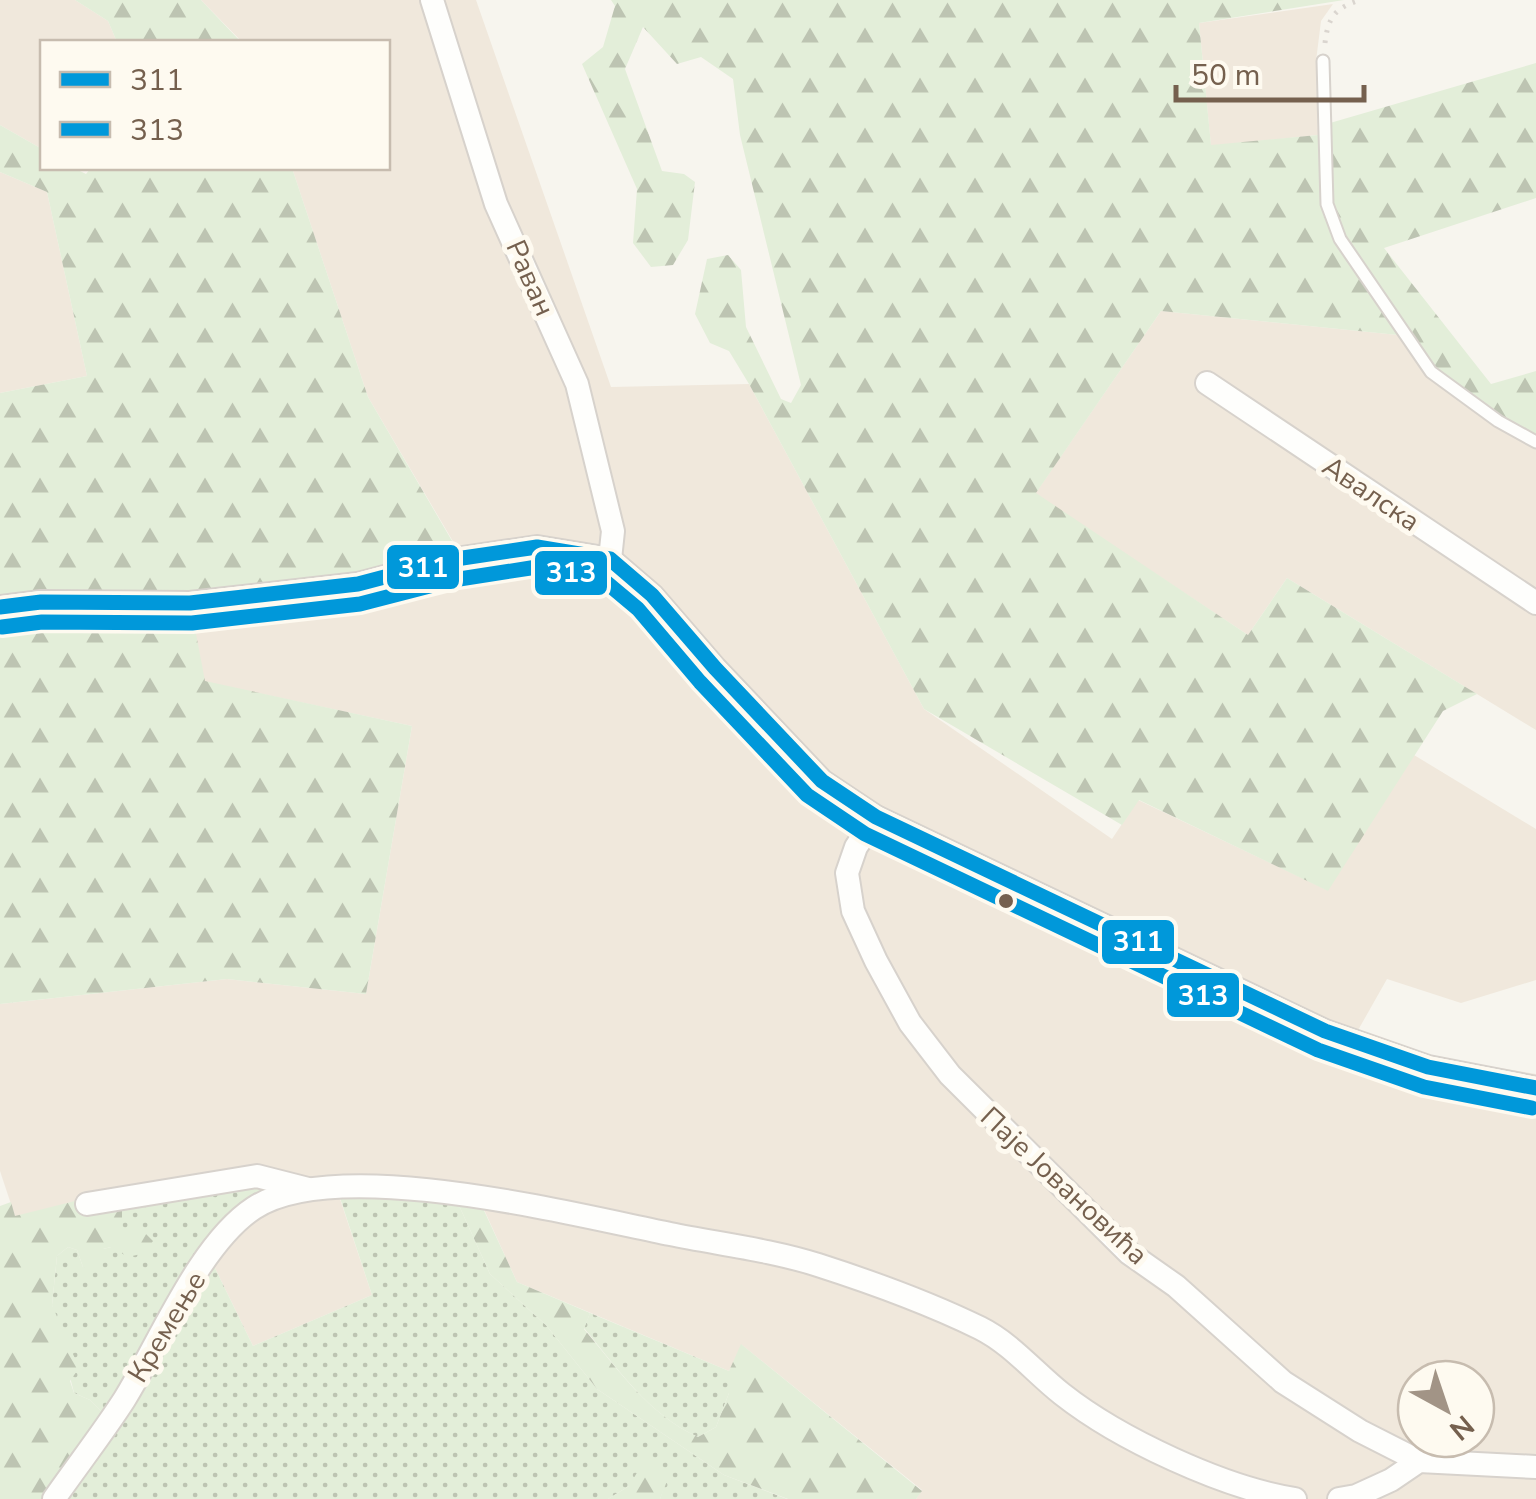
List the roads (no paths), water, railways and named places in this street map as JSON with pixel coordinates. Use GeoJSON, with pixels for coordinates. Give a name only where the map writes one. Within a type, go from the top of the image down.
{"type":"FeatureCollection","features":[{"type":"Feature","properties":{"kind":"street","name":"Раван"},"geometry":{"type":"LineString","coordinates":[[432,0],[496,204],[578,384],[612,531],[610,559]]}},
{"type":"Feature","properties":{"kind":"street","name":"Авалска"},"geometry":{"type":"LineString","coordinates":[[1207,383],[1536,603]]}},
{"type":"Feature","properties":{"kind":"street"},"geometry":{"type":"LineString","coordinates":[[0,607],[41,602],[190,603],[340,586],[505,550],[537,547],[610,559],[652,595],[822,781],[876,817],[1325,1032],[1428,1066],[1536,1088]]}},
{"type":"Feature","properties":{"kind":"street","name":"Паје Јовановића"},"geometry":{"type":"LineString","coordinates":[[876,817],[856,847],[846,873],[853,910],[910,1023],[950,1075],[1129,1253],[1176,1286],[1282,1382],[1360,1431],[1419,1461]]}},
{"type":"Feature","properties":{"kind":"street","name":"Кремење"},"geometry":{"type":"LineString","coordinates":[[87,1204],[256,1176],[308,1189],[415,1189],[500,1200],[816,1264],[983,1330],[1023,1358],[1062,1394],[1124,1436],[1265,1494],[1295,1499]]}},
{"type":"Feature","properties":{"kind":"street","name":"Кремење"},"geometry":{"type":"LineString","coordinates":[[54,1499],[124,1400],[180,1299],[230,1227],[257,1206],[308,1189]]}},
{"type":"Feature","properties":{"kind":"street"},"geometry":{"type":"LineString","coordinates":[[1340,1499],[1391,1480],[1419,1461],[1536,1467]]}},
{"type":"Feature","properties":{"kind":"lane"},"geometry":{"type":"LineString","coordinates":[[1323,61],[1327,204],[1340,239],[1432,372],[1536,442]]}}]}
